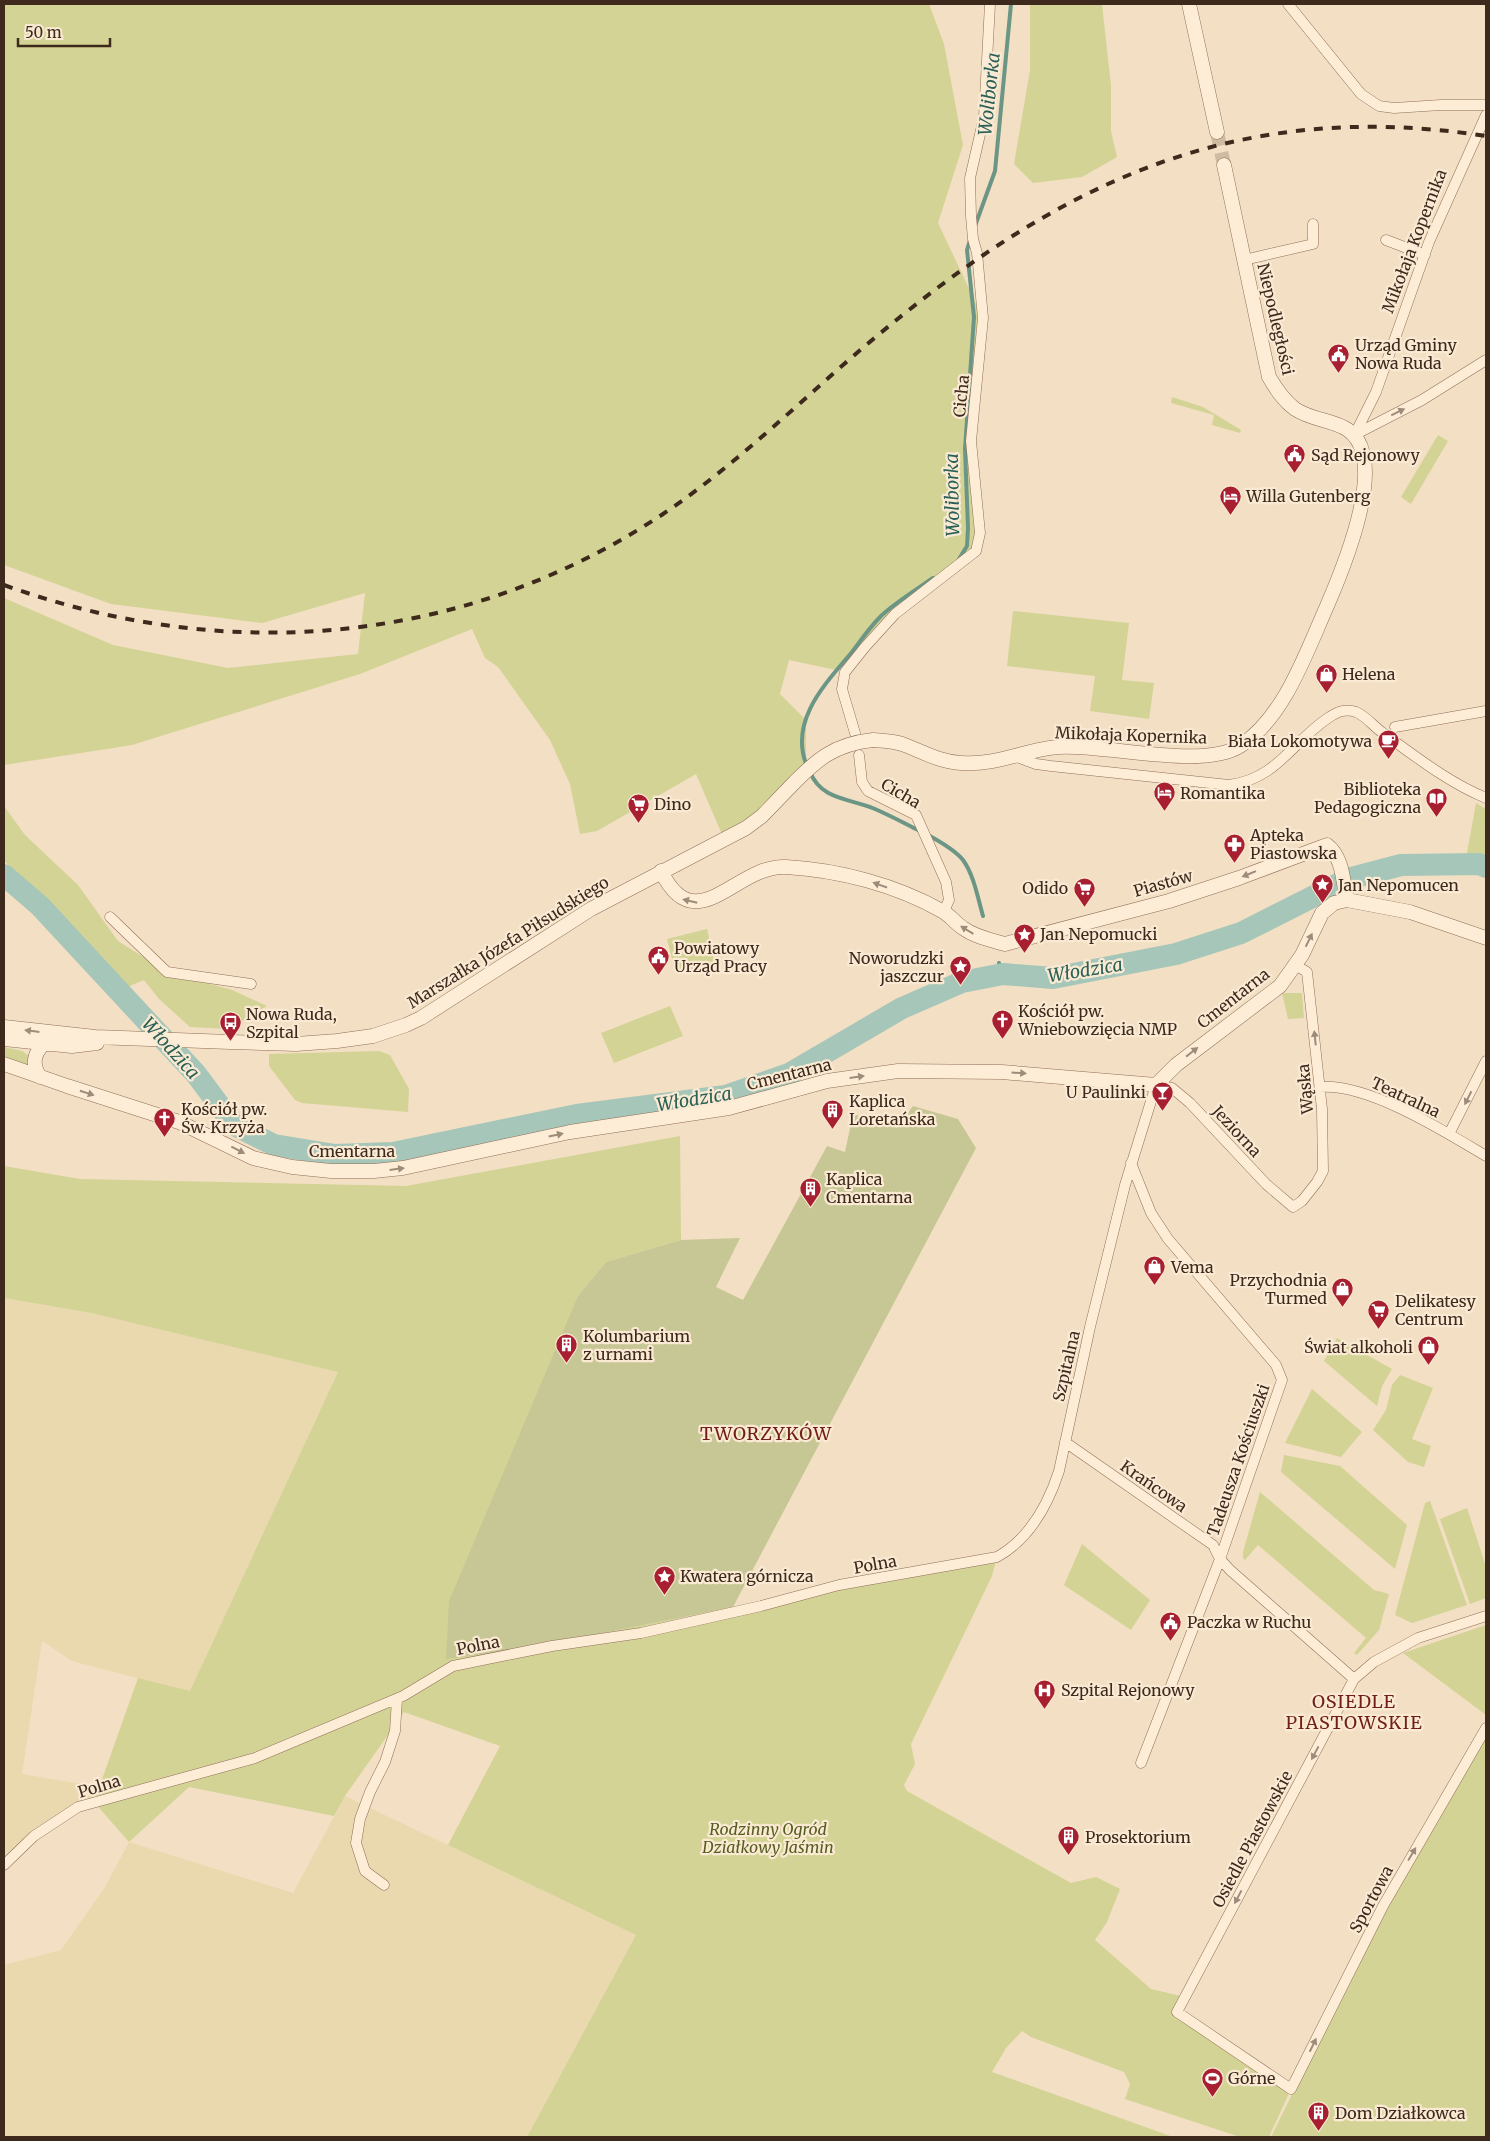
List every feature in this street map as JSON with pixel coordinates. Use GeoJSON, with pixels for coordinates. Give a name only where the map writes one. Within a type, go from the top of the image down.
{"type":"FeatureCollection","features":[{"type":"Feature","properties":{"kind":"street","name":"Cicha"},"geometry":{"type":"LineString","coordinates":[[939,909],[949,900],[946,882],[916,815],[868,791],[862,782],[855,734],[842,689],[845,672],[865,647],[895,614],[976,551],[980,533],[971,441],[983,318],[978,253],[973,239],[970,178],[984,116],[990,4]]}},
{"type":"Feature","properties":{"kind":"street"},"geometry":{"type":"LineString","coordinates":[[1189,4],[1216,132]]}},
{"type":"Feature","properties":{"kind":"street"},"geometry":{"type":"LineString","coordinates":[[1288,4],[1361,94],[1379,106],[1394,108],[1486,105]]}},
{"type":"Feature","properties":{"kind":"street","name":"Mikołaja Kopernika"},"geometry":{"type":"LineString","coordinates":[[1018,756],[1059,747],[1186,756],[1219,755],[1239,747],[1257,732],[1280,704],[1305,656],[1331,597],[1359,517],[1364,478],[1363,454],[1355,434],[1376,392],[1425,254],[1453,186],[1486,115]]}},
{"type":"Feature","properties":{"kind":"street","name":"Niepodległości"},"geometry":{"type":"LineString","coordinates":[[1224,165],[1269,377],[1278,393],[1295,409],[1318,420],[1338,424],[1355,434]]}},
{"type":"Feature","properties":{"kind":"street"},"geometry":{"type":"LineString","coordinates":[[1244,260],[1313,244],[1313,224]]}},
{"type":"Feature","properties":{"kind":"street"},"geometry":{"type":"LineString","coordinates":[[1386,240],[1425,254]]}},
{"type":"Feature","properties":{"kind":"street"},"geometry":{"type":"LineString","coordinates":[[1355,434],[1422,400],[1486,360]]}},
{"type":"Feature","properties":{"kind":"street"},"geometry":{"type":"LineString","coordinates":[[1018,756],[1036,764],[1235,785],[1260,776],[1280,763],[1323,722],[1338,712],[1347,710],[1357,712],[1381,732],[1452,781],[1486,798]]}},
{"type":"Feature","properties":{"kind":"street"},"geometry":{"type":"LineString","coordinates":[[1395,726],[1486,711]]}},
{"type":"Feature","properties":{"kind":"street","name":"Marszałka Józefa Piłsudskiego"},"geometry":{"type":"LineString","coordinates":[[125,1039],[296,1044],[373,1036],[406,1025],[435,1010],[590,909],[746,828],[762,816],[819,758],[852,744],[873,740],[900,744],[935,758],[961,763],[980,763],[1018,756]]}},
{"type":"Feature","properties":{"kind":"street","name":"Piastów"},"geometry":{"type":"LineString","coordinates":[[939,909],[963,929],[978,936],[1005,944],[1169,901],[1239,878],[1327,845],[1336,854],[1342,872],[1346,897]]}},
{"type":"Feature","properties":{"kind":"street"},"geometry":{"type":"LineString","coordinates":[[660,871],[674,893],[683,899],[695,902],[706,901],[760,871],[783,867],[810,869],[881,885],[939,909]]}},
{"type":"Feature","properties":{"kind":"street"},"geometry":{"type":"LineString","coordinates":[[1346,897],[1410,912],[1486,938]]}},
{"type":"Feature","properties":{"kind":"street","name":"Cmentarna"},"geometry":{"type":"LineString","coordinates":[[4,1064],[179,1122],[253,1158],[292,1167],[331,1171],[403,1168],[570,1132],[729,1108],[827,1081],[898,1071],[1002,1072],[1156,1085],[1176,1065],[1280,986],[1295,965],[1322,913],[1334,903],[1346,897]]}},
{"type":"Feature","properties":{"kind":"street"},"geometry":{"type":"LineString","coordinates":[[110,917],[167,972],[252,984]]}},
{"type":"Feature","properties":{"kind":"street","name":"Wąska"},"geometry":{"type":"LineString","coordinates":[[1293,1207],[1302,1201],[1323,1171],[1324,1132],[1307,972],[1295,965]]}},
{"type":"Feature","properties":{"kind":"street"},"geometry":{"type":"LineString","coordinates":[[4,1027],[95,1038],[125,1039]]}},
{"type":"Feature","properties":{"kind":"street"},"geometry":{"type":"LineString","coordinates":[[40,1077],[34,1062],[39,1048],[43,1044],[53,1038],[77,1040],[95,1038]]}},
{"type":"Feature","properties":{"kind":"street"},"geometry":{"type":"LineString","coordinates":[[4,1039],[43,1044],[87,1045],[125,1039]]}},
{"type":"Feature","properties":{"kind":"street","name":"Teatralna"},"geometry":{"type":"LineString","coordinates":[[1449,1134],[1486,1061]]}},
{"type":"Feature","properties":{"kind":"street"},"geometry":{"type":"LineString","coordinates":[[1131,1163],[1156,1085]]}},
{"type":"Feature","properties":{"kind":"street","name":"Jeziorna"},"geometry":{"type":"LineString","coordinates":[[1156,1085],[1172,1088],[1190,1103],[1266,1184],[1293,1207]]}},
{"type":"Feature","properties":{"kind":"street","name":"Teatralna"},"geometry":{"type":"LineString","coordinates":[[1320,1087],[1332,1086],[1365,1093],[1449,1134],[1486,1156]]}},
{"type":"Feature","properties":{"kind":"street","name":"Szpitalna"},"geometry":{"type":"LineString","coordinates":[[997,1557],[1010,1550],[1028,1532],[1046,1502],[1057,1478],[1090,1327],[1131,1163]]}},
{"type":"Feature","properties":{"kind":"street","name":"Tadeusza Kościuszki"},"geometry":{"type":"LineString","coordinates":[[1131,1163],[1151,1213],[1168,1239],[1276,1365],[1282,1380],[1220,1559],[1141,1763]]}},
{"type":"Feature","properties":{"kind":"street","name":"Krańcowa"},"geometry":{"type":"LineString","coordinates":[[1065,1442],[1213,1545],[1220,1559]]}},
{"type":"Feature","properties":{"kind":"street","name":"Polna"},"geometry":{"type":"LineString","coordinates":[[4,1865],[34,1836],[78,1806],[254,1758],[397,1699],[453,1666],[552,1646],[642,1633],[761,1606],[839,1585],[997,1557]]}},
{"type":"Feature","properties":{"kind":"street"},"geometry":{"type":"LineString","coordinates":[[1220,1559],[1354,1679]]}},
{"type":"Feature","properties":{"kind":"street","name":"Osiedle Piastowskie"},"geometry":{"type":"LineString","coordinates":[[1177,2012],[1354,1679],[1374,1662],[1418,1638],[1486,1616]]}},
{"type":"Feature","properties":{"kind":"street"},"geometry":{"type":"LineString","coordinates":[[384,1886],[365,1871],[356,1842],[360,1819],[370,1792],[385,1762],[395,1731],[397,1699]]}},
{"type":"Feature","properties":{"kind":"street","name":"Sportowa"},"geometry":{"type":"LineString","coordinates":[[1177,2012],[1291,2089],[1383,1906],[1486,1728]]}},
{"type":"Feature","properties":{"kind":"shaded area"},"geometry":{"type":"Polygon","coordinates":[[[4,1298],[91,1313],[338,1372],[190,1692],[72,1661],[42,1641],[22,1774],[100,1787],[94,1802],[78,1807],[4,1865],[4,1298]]]}},
{"type":"Feature","properties":{"kind":"shaded area"},"geometry":{"type":"Polygon","coordinates":[[[345,1796],[636,1935],[527,2137],[4,2137],[4,1965],[61,1950],[105,1887],[129,1842],[293,1893],[345,1796]]]}},
{"type":"Feature","properties":{"kind":"green space"},"geometry":{"type":"Polygon","coordinates":[[[4,4],[929,4],[944,44],[963,145],[938,223],[983,318],[971,441],[980,533],[976,551],[836,670],[789,660],[780,694],[806,720],[806,762],[790,787],[724,839],[696,774],[597,831],[580,834],[570,784],[550,740],[498,667],[485,658],[472,629],[360,674],[132,745],[4,765],[4,598],[113,645],[228,668],[358,654],[365,593],[262,623],[111,604],[4,565],[4,4]]]}},
{"type":"Feature","properties":{"kind":"green space"},"geometry":{"type":"Polygon","coordinates":[[[1030,4],[1102,4],[1111,86],[1111,131],[1117,157],[1082,177],[1033,183],[1014,164],[1030,70],[1030,4]]]}},
{"type":"Feature","properties":{"kind":"green space"},"geometry":{"type":"Polygon","coordinates":[[[1172,397],[1203,407],[1241,430],[1240,433],[1212,425],[1214,415],[1171,403],[1172,397]]]}},
{"type":"Feature","properties":{"kind":"green space"},"geometry":{"type":"Polygon","coordinates":[[[1438,435],[1448,441],[1411,504],[1401,497],[1438,435]]]}},
{"type":"Feature","properties":{"kind":"green space"},"geometry":{"type":"Polygon","coordinates":[[[1013,611],[1129,623],[1122,680],[1154,683],[1149,719],[1090,711],[1095,676],[1007,666],[1013,611]]]}},
{"type":"Feature","properties":{"kind":"green space"},"geometry":{"type":"Polygon","coordinates":[[[1476,803],[1486,809],[1486,867],[1479,864],[1465,864],[1476,803]]]}},
{"type":"Feature","properties":{"kind":"green space"},"geometry":{"type":"Polygon","coordinates":[[[4,806],[25,835],[78,885],[118,941],[167,972],[232,990],[267,1006],[229,1029],[190,1027],[159,999],[144,980],[127,987],[47,899],[4,861],[4,806]]]}},
{"type":"Feature","properties":{"kind":"green space"},"geometry":{"type":"Polygon","coordinates":[[[707,929],[715,965],[676,974],[667,939],[707,929]]]}},
{"type":"Feature","properties":{"kind":"green space"},"geometry":{"type":"Polygon","coordinates":[[[1282,993],[1302,993],[1304,1018],[1288,1019],[1282,993]]]}},
{"type":"Feature","properties":{"kind":"green space"},"geometry":{"type":"Polygon","coordinates":[[[670,1006],[683,1036],[614,1063],[601,1033],[670,1006]]]}},
{"type":"Feature","properties":{"kind":"green space"},"geometry":{"type":"Polygon","coordinates":[[[4,1047],[22,1051],[29,1056],[27,1066],[4,1059],[4,1047]]]}},
{"type":"Feature","properties":{"kind":"green space"},"geometry":{"type":"Polygon","coordinates":[[[379,1051],[390,1055],[409,1089],[408,1112],[302,1103],[295,1100],[269,1066],[269,1054],[379,1051]]]}},
{"type":"Feature","properties":{"kind":"green space"},"geometry":{"type":"Polygon","coordinates":[[[913,1106],[958,1119],[976,1148],[733,1607],[519,1650],[446,1659],[449,1601],[578,1296],[606,1262],[681,1240],[740,1238],[716,1287],[743,1300],[827,1146],[845,1152],[853,1114],[897,1128],[913,1106]]]}},
{"type":"Feature","properties":{"kind":"green space","name":"Rodzinny Ogród Działkowy Jaśmin"},"geometry":{"type":"Polygon","coordinates":[[[680,1136],[681,1240],[606,1262],[578,1296],[572,1312],[519,1650],[733,1607],[761,1606],[997,1557],[992,1576],[911,1744],[915,1764],[904,1785],[907,1791],[1071,1883],[1096,1877],[1120,1889],[1107,1922],[1095,1940],[1151,1989],[1185,1997],[1177,2012],[1291,2089],[1269,2137],[1240,2137],[1125,2099],[1130,2084],[1124,2072],[1031,2037],[1022,2031],[1006,2048],[992,2072],[1173,2137],[527,2137],[636,1935],[448,1845],[500,1746],[404,1712],[345,1796],[334,1816],[189,1787],[129,1842],[94,1802],[138,1678],[190,1691],[338,1372],[91,1313],[4,1298],[4,1166],[80,1179],[406,1186],[680,1136]]]}},
{"type":"Feature","properties":{"kind":"green space"},"geometry":{"type":"Polygon","coordinates":[[[1337,1338],[1392,1369],[1382,1386],[1377,1406],[1324,1361],[1337,1338]]]}},
{"type":"Feature","properties":{"kind":"green space"},"geometry":{"type":"Polygon","coordinates":[[[1400,1375],[1433,1388],[1412,1439],[1431,1446],[1424,1467],[1408,1462],[1373,1430],[1386,1410],[1392,1385],[1400,1375]]]}},
{"type":"Feature","properties":{"kind":"green space"},"geometry":{"type":"Polygon","coordinates":[[[1312,1389],[1362,1432],[1341,1457],[1285,1443],[1312,1389]]]}},
{"type":"Feature","properties":{"kind":"green space"},"geometry":{"type":"Polygon","coordinates":[[[1284,1455],[1340,1466],[1407,1525],[1395,1569],[1281,1472],[1284,1455]]]}},
{"type":"Feature","properties":{"kind":"green space"},"geometry":{"type":"Polygon","coordinates":[[[1260,1492],[1374,1590],[1389,1594],[1379,1630],[1357,1655],[1354,1653],[1366,1638],[1258,1545],[1245,1560],[1243,1558],[1260,1492]]]}},
{"type":"Feature","properties":{"kind":"green space"},"geometry":{"type":"Polygon","coordinates":[[[1430,1501],[1467,1605],[1412,1623],[1395,1615],[1425,1503],[1430,1501]]]}},
{"type":"Feature","properties":{"kind":"green space"},"geometry":{"type":"Polygon","coordinates":[[[1467,1508],[1486,1567],[1486,1598],[1470,1604],[1440,1519],[1467,1508]]]}},
{"type":"Feature","properties":{"kind":"green space"},"geometry":{"type":"Polygon","coordinates":[[[1082,1544],[1150,1600],[1131,1630],[1064,1585],[1082,1544]]]}},
{"type":"Feature","properties":{"kind":"green space"},"geometry":{"type":"Polygon","coordinates":[[[1486,1625],[1486,1715],[1403,1653],[1486,1625]]]}},
{"type":"Feature","properties":{"kind":"green space"},"geometry":{"type":"Polygon","coordinates":[[[1486,1728],[1486,2137],[1271,2137],[1401,1874],[1486,1728]]]}},
{"type":"Feature","properties":{"kind":"waterway","name":"Woliborka"},"geometry":{"type":"LineString","coordinates":[[975,226],[995,171],[1011,4]]}},
{"type":"Feature","properties":{"kind":"waterway","name":"Woliborka"},"geometry":{"type":"LineString","coordinates":[[959,559],[967,546],[968,528],[965,449],[974,317],[967,250],[970,240]]}},
{"type":"Feature","properties":{"kind":"waterway","name":"Woliborka"},"geometry":{"type":"LineString","coordinates":[[807,766],[802,749],[802,734],[806,718],[821,690],[881,616],[933,578]]}},
{"type":"Feature","properties":{"kind":"waterway","name":"Woliborka"},"geometry":{"type":"LineString","coordinates":[[810,772],[815,781],[829,794],[866,805],[922,832]]}},
{"type":"Feature","properties":{"kind":"waterway","name":"Woliborka"},"geometry":{"type":"LineString","coordinates":[[928,835],[951,849],[963,860],[973,880],[983,916]]}},
{"type":"Feature","properties":{"kind":"waterway","name":"Włodzica"},"geometry":{"type":"LineString","coordinates":[[4,875],[40,906],[196,1074],[234,1125],[274,1145],[335,1155],[393,1153],[577,1115],[726,1096],[789,1074],[902,1008],[962,982],[1003,974],[1053,978],[1176,954],[1241,933],[1348,879],[1401,865],[1479,864],[1486,867]]}},
{"type":"Feature","properties":{"kind":"waterway","name":"Woliborka"},"geometry":{"type":"LineString","coordinates":[[999,963],[1003,974]]}},
{"type":"Feature","properties":{"kind":"tunnel"},"geometry":{"type":"LineString","coordinates":[[1217,132],[1224,165]]}},
{"type":"Feature","properties":{"kind":"railway"},"geometry":{"type":"LineString","coordinates":[[4,585],[88,610],[173,626],[258,632],[342,629],[426,616],[507,592],[587,558],[663,514],[716,475],[865,346],[936,289],[1006,240],[1078,199],[1152,166],[1228,143],[1309,130],[1394,127],[1486,136]]}},
{"type":"Feature","properties":{"kind":"place","name":"Urząd Gminy Nowa Ruda"},"geometry":{"type":"Point","coordinates":[1339,373]}},
{"type":"Feature","properties":{"kind":"place","name":"Sąd Rejonowy"},"geometry":{"type":"Point","coordinates":[1295,474]}},
{"type":"Feature","properties":{"kind":"place","name":"Willa Gutenberg"},"geometry":{"type":"Point","coordinates":[1230,515]}},
{"type":"Feature","properties":{"kind":"place","name":"Helena"},"geometry":{"type":"Point","coordinates":[1326,693]}},
{"type":"Feature","properties":{"kind":"place","name":"Biała Lokomotywa"},"geometry":{"type":"Point","coordinates":[1388,760]}},
{"type":"Feature","properties":{"kind":"place","name":"Romantika"},"geometry":{"type":"Point","coordinates":[1164,812]}},
{"type":"Feature","properties":{"kind":"place","name":"Biblioteka Pedagogiczna"},"geometry":{"type":"Point","coordinates":[1437,817]}},
{"type":"Feature","properties":{"kind":"place","name":"Dino"},"geometry":{"type":"Point","coordinates":[638,823]}},
{"type":"Feature","properties":{"kind":"place","name":"Apteka Piastowska"},"geometry":{"type":"Point","coordinates":[1234,863]}},
{"type":"Feature","properties":{"kind":"place","name":"Jan Nepomucen"},"geometry":{"type":"Point","coordinates":[1322,904]}},
{"type":"Feature","properties":{"kind":"place","name":"Odido"},"geometry":{"type":"Point","coordinates":[1084,907]}},
{"type":"Feature","properties":{"kind":"place","name":"Jan Nepomucki"},"geometry":{"type":"Point","coordinates":[1024,953]}},
{"type":"Feature","properties":{"kind":"place","name":"Powiatowy Urząd Pracy"},"geometry":{"type":"Point","coordinates":[658,976]}},
{"type":"Feature","properties":{"kind":"place","name":"Noworudzki jaszczur"},"geometry":{"type":"Point","coordinates":[960,986]}},
{"type":"Feature","properties":{"kind":"place","name":"Kościół pw. Wniebowzięcia NMP"},"geometry":{"type":"Point","coordinates":[1002,1039]}},
{"type":"Feature","properties":{"kind":"place","name":"Nowa Ruda, Szpital"},"geometry":{"type":"Point","coordinates":[230,1042]}},
{"type":"Feature","properties":{"kind":"place","name":"U Paulinki"},"geometry":{"type":"Point","coordinates":[1162,1111]}},
{"type":"Feature","properties":{"kind":"place","name":"Kaplica Loretańska"},"geometry":{"type":"Point","coordinates":[833,1129]}},
{"type":"Feature","properties":{"kind":"place","name":"Kościół pw. Św. Krzyża"},"geometry":{"type":"Point","coordinates":[165,1137]}},
{"type":"Feature","properties":{"kind":"place","name":"Kaplica Cmentarna"},"geometry":{"type":"Point","coordinates":[810,1207]}},
{"type":"Feature","properties":{"kind":"place","name":"Vema"},"geometry":{"type":"Point","coordinates":[1155,1286]}},
{"type":"Feature","properties":{"kind":"place","name":"Przychodnia Turmed"},"geometry":{"type":"Point","coordinates":[1343,1308]}},
{"type":"Feature","properties":{"kind":"place","name":"Delikatesy Centrum"},"geometry":{"type":"Point","coordinates":[1379,1329]}},
{"type":"Feature","properties":{"kind":"place","name":"Kolumbarium z urnami"},"geometry":{"type":"Point","coordinates":[567,1364]}},
{"type":"Feature","properties":{"kind":"place","name":"Świat alkoholi"},"geometry":{"type":"Point","coordinates":[1429,1366]}},
{"type":"Feature","properties":{"kind":"place","name":"Kwatera górnicza"},"geometry":{"type":"Point","coordinates":[664,1595]}},
{"type":"Feature","properties":{"kind":"place","name":"Paczka w Ruchu"},"geometry":{"type":"Point","coordinates":[1171,1641]}},
{"type":"Feature","properties":{"kind":"place","name":"Szpital Rejonowy"},"geometry":{"type":"Point","coordinates":[1045,1709]}},
{"type":"Feature","properties":{"kind":"place","name":"Prosektorium"},"geometry":{"type":"Point","coordinates":[1069,1856]}},
{"type":"Feature","properties":{"kind":"place","name":"Górne"},"geometry":{"type":"Point","coordinates":[1212,2097]}},
{"type":"Feature","properties":{"kind":"place","name":"Dom Działkowca"},"geometry":{"type":"Point","coordinates":[1319,2132]}},
{"type":"Feature","properties":{"kind":"district","name":"TWORZYKÓW"},"geometry":{"type":"Point","coordinates":[766,1433]}},
{"type":"Feature","properties":{"kind":"district","name":"OSIEDLE PIASTOWSKIE"},"geometry":{"type":"Point","coordinates":[1354,1711]}}]}
